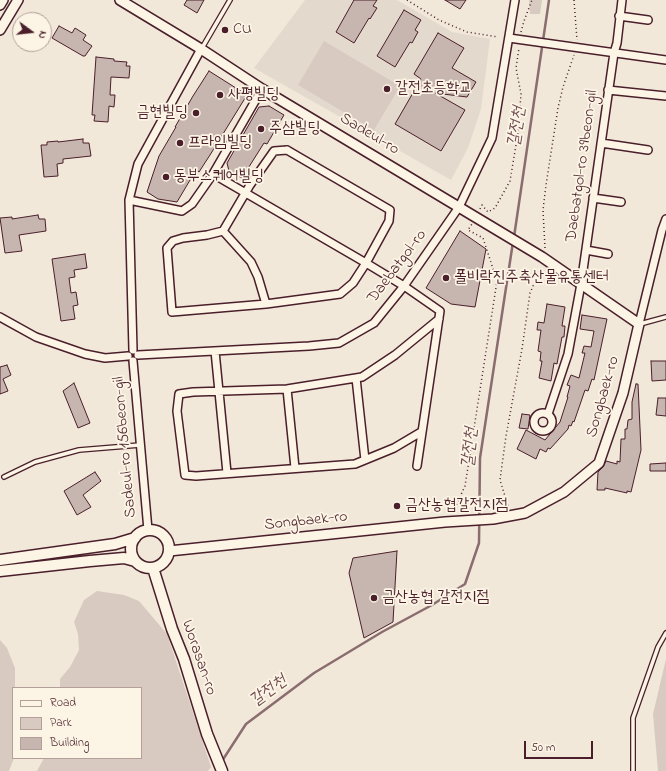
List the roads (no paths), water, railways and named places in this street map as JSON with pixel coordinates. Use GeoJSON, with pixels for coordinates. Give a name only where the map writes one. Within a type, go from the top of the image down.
{"type":"FeatureCollection","features":[{"type":"Feature","properties":{"kind":"main road"},"geometry":{"type":"LineString","coordinates":[[0,560],[115,544],[135,538],[139,534],[148,530],[158,531],[165,537],[168,541],[169,551],[166,560],[153,568],[143,567],[135,561],[124,558],[0,571]]}},
{"type":"Feature","properties":{"kind":"main road"},"geometry":{"type":"LineString","coordinates":[[135,538],[132,547],[135,561]]}},
{"type":"Feature","properties":{"kind":"main road","name":"Worasan-ro"},"geometry":{"type":"LineString","coordinates":[[153,568],[172,629],[184,659],[207,734],[222,771]]}},
{"type":"Feature","properties":{"kind":"street"},"geometry":{"type":"LineString","coordinates":[[0,5],[3,0]]}},
{"type":"Feature","properties":{"kind":"street"},"geometry":{"type":"LineString","coordinates":[[0,30],[18,0]]}},
{"type":"Feature","properties":{"kind":"street","name":"Sadeul-ro"},"geometry":{"type":"LineString","coordinates":[[120,0],[201,49],[262,89],[502,232],[543,258],[639,324]]}},
{"type":"Feature","properties":{"kind":"street","name":"Daebatgol-ro"},"geometry":{"type":"LineString","coordinates":[[136,352],[215,351],[339,343],[374,323],[404,286],[459,207],[492,138],[510,38],[515,0]]}},
{"type":"Feature","properties":{"kind":"street","name":"Daebatgol-ro 39beon-gil"},"geometry":{"type":"LineString","coordinates":[[581,284],[622,0]]}},
{"type":"Feature","properties":{"kind":"street"},"geometry":{"type":"LineString","coordinates":[[619,16],[648,20]]}},
{"type":"Feature","properties":{"kind":"street"},"geometry":{"type":"LineString","coordinates":[[510,38],[666,60]]}},
{"type":"Feature","properties":{"kind":"street"},"geometry":{"type":"LineString","coordinates":[[0,317],[36,337],[85,354],[105,358],[137,359],[129,200],[138,164],[201,49]]}},
{"type":"Feature","properties":{"kind":"street"},"geometry":{"type":"LineString","coordinates":[[129,200],[182,211],[192,204],[213,174],[262,89]]}},
{"type":"Feature","properties":{"kind":"street"},"geometry":{"type":"LineString","coordinates":[[608,90],[666,96]]}},
{"type":"Feature","properties":{"kind":"street"},"geometry":{"type":"LineString","coordinates":[[601,143],[648,150]]}},
{"type":"Feature","properties":{"kind":"street"},"geometry":{"type":"LineString","coordinates":[[287,150],[390,210],[389,221],[366,263],[353,283],[340,294],[266,304],[172,312],[167,248],[172,240],[223,231],[245,192],[274,151],[287,150]]}},
{"type":"Feature","properties":{"kind":"street"},"geometry":{"type":"LineString","coordinates":[[213,174],[404,286],[440,312],[417,466]]}},
{"type":"Feature","properties":{"kind":"street"},"geometry":{"type":"LineString","coordinates":[[593,198],[621,202]]}},
{"type":"Feature","properties":{"kind":"street","name":"Songbaek-ro"},"geometry":{"type":"LineString","coordinates":[[169,551],[445,522],[493,519],[526,513],[564,492],[600,463],[623,393],[662,230],[666,219]]}},
{"type":"Feature","properties":{"kind":"street"},"geometry":{"type":"LineString","coordinates":[[223,231],[251,262],[258,277],[266,304]]}},
{"type":"Feature","properties":{"kind":"street"},"geometry":{"type":"LineString","coordinates":[[586,250],[608,254]]}},
{"type":"Feature","properties":{"kind":"street"},"geometry":{"type":"LineString","coordinates":[[548,414],[568,354],[581,284]]}},
{"type":"Feature","properties":{"kind":"street"},"geometry":{"type":"LineString","coordinates":[[421,432],[394,448],[355,464],[196,476],[185,474],[177,412],[179,394],[287,389],[362,377],[395,355],[438,319]]}},
{"type":"Feature","properties":{"kind":"street"},"geometry":{"type":"LineString","coordinates":[[215,351],[227,473]]}},
{"type":"Feature","properties":{"kind":"street","name":"Sadeul-ro 156beon-gil"},"geometry":{"type":"LineString","coordinates":[[130,358],[148,530]]}},
{"type":"Feature","properties":{"kind":"street"},"geometry":{"type":"LineString","coordinates":[[356,378],[365,460]]}},
{"type":"Feature","properties":{"kind":"street"},"geometry":{"type":"LineString","coordinates":[[287,389],[295,468]]}},
{"type":"Feature","properties":{"kind":"lane"},"geometry":{"type":"LineString","coordinates":[[201,49],[230,0]]}},
{"type":"Feature","properties":{"kind":"lane"},"geometry":{"type":"LineString","coordinates":[[639,324],[666,317]]}},
{"type":"Feature","properties":{"kind":"lane"},"geometry":{"type":"LineString","coordinates":[[4,477],[35,462],[79,450],[140,445]]}},
{"type":"Feature","properties":{"kind":"lane"},"geometry":{"type":"LineString","coordinates":[[633,771],[633,718],[658,647],[666,633]]}},
{"type":"Feature","properties":{"kind":"waterway","name":"갈전천"},"geometry":{"type":"LineString","coordinates":[[514,237],[549,0]]}},
{"type":"Feature","properties":{"kind":"waterway","name":"갈전천"},"geometry":{"type":"LineString","coordinates":[[222,761],[246,724],[314,673],[382,632],[432,605],[465,584],[479,543],[480,458],[513,242]]}},
{"type":"Feature","properties":{"kind":"place","name":"CU"},"geometry":{"type":"Point","coordinates":[225,30]}},
{"type":"Feature","properties":{"kind":"place","name":"갈전초등학교"},"geometry":{"type":"Point","coordinates":[387,89]}},
{"type":"Feature","properties":{"kind":"place","name":"사평빌딩"},"geometry":{"type":"Point","coordinates":[220,95]}},
{"type":"Feature","properties":{"kind":"place","name":"금현빌딩"},"geometry":{"type":"Point","coordinates":[196,113]}},
{"type":"Feature","properties":{"kind":"place","name":"주삼빌딩"},"geometry":{"type":"Point","coordinates":[261,129]}},
{"type":"Feature","properties":{"kind":"place","name":"프라임빌딩"},"geometry":{"type":"Point","coordinates":[180,143]}},
{"type":"Feature","properties":{"kind":"place","name":"동부스퀘어빌딩"},"geometry":{"type":"Point","coordinates":[166,177]}},
{"type":"Feature","properties":{"kind":"place","name":"폴비락진주축산물유통센터"},"geometry":{"type":"Point","coordinates":[446,278]}},
{"type":"Feature","properties":{"kind":"place","name":"금산농협갈전지점"},"geometry":{"type":"Point","coordinates":[397,506]}},
{"type":"Feature","properties":{"kind":"place","name":"금산농협 갈전지점"},"geometry":{"type":"Point","coordinates":[374,598]}}]}
